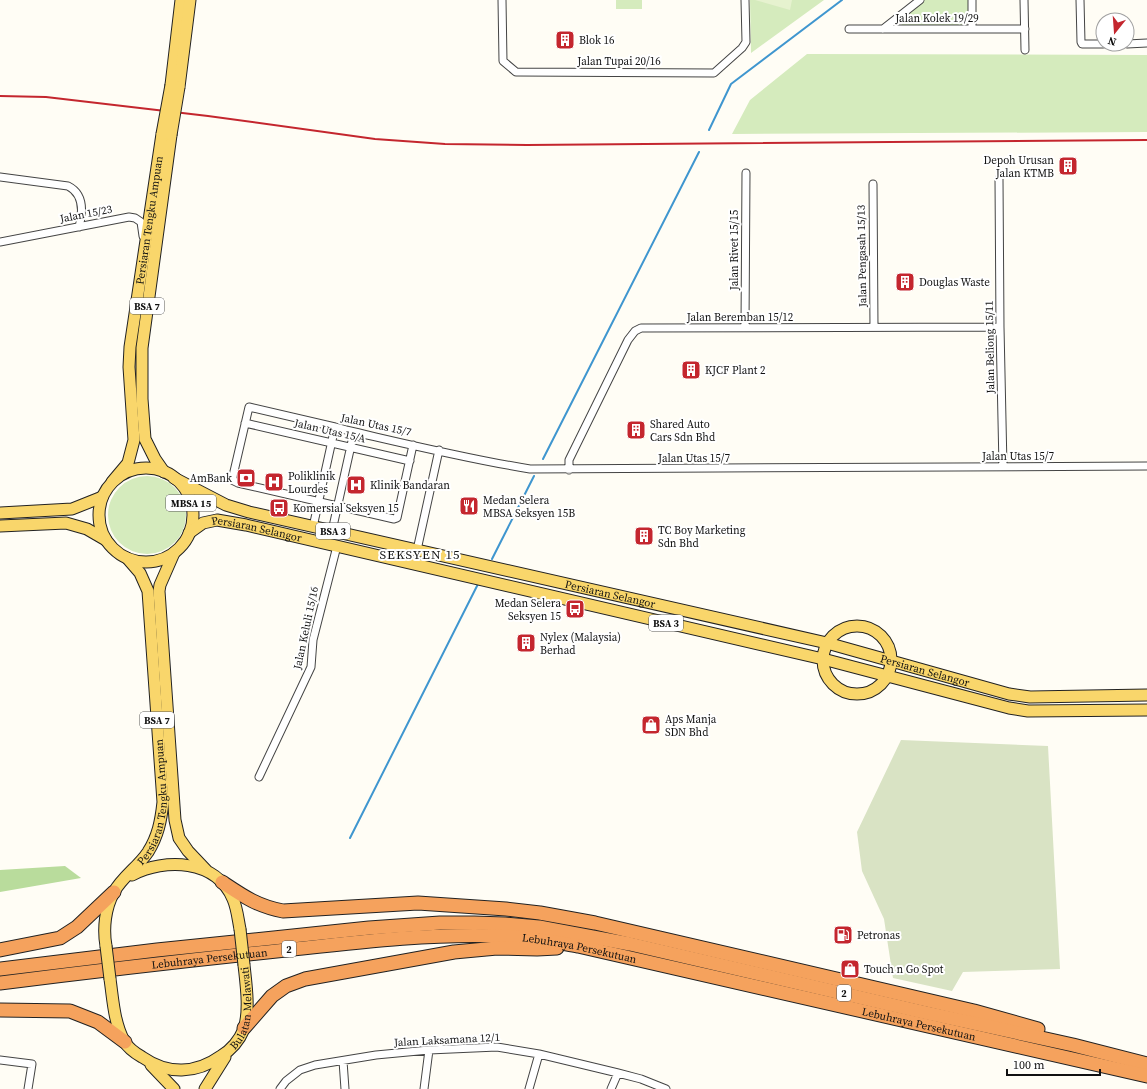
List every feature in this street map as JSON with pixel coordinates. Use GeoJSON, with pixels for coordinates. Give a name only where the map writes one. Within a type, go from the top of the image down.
{"type":"FeatureCollection","features":[{"type":"Feature","properties":{"kind":"highway"},"geometry":{"type":"LineString","coordinates":[[222,882],[248,900],[267,908],[283,911],[418,903],[540,913],[595,923],[974,1010],[1063,1036],[1073,1045]]}},
{"type":"Feature","properties":{"kind":"highway"},"geometry":{"type":"LineString","coordinates":[[0,950],[60,938],[77,927],[114,892]]}},
{"type":"Feature","properties":{"kind":"highway","name":"Lebuhraya Persekutuan"},"geometry":{"type":"LineString","coordinates":[[0,969],[157,950],[415,924],[474,923],[539,927],[630,944],[1073,1045],[1147,1064]]}},
{"type":"Feature","properties":{"kind":"highway"},"geometry":{"type":"LineString","coordinates":[[539,927],[560,923],[595,923]]}},
{"type":"Feature","properties":{"kind":"highway","name":"Lebuhraya Persekutuan"},"geometry":{"type":"LineString","coordinates":[[0,983],[158,963],[417,937],[505,936],[578,946],[1147,1076]]}},
{"type":"Feature","properties":{"kind":"highway"},"geometry":{"type":"LineString","coordinates":[[244,1028],[272,996],[286,986],[305,979],[454,952],[497,948],[537,949],[578,946]]}},
{"type":"Feature","properties":{"kind":"highway"},"geometry":{"type":"LineString","coordinates":[[0,1010],[70,1011],[98,1022],[125,1042]]}},
{"type":"Feature","properties":{"kind":"main road","name":"Persiaran Tengku Ampuan"},"geometry":{"type":"LineString","coordinates":[[175,86],[181,0]]}},
{"type":"Feature","properties":{"kind":"main road","name":"Persiaran Tengku Ampuan"},"geometry":{"type":"LineString","coordinates":[[112,482],[128,463],[134,440],[130,347],[144,256],[190,0]]}},
{"type":"Feature","properties":{"kind":"main road","name":"Persiaran Tengku Ampuan"},"geometry":{"type":"LineString","coordinates":[[164,472],[155,459],[145,439],[141,366],[167,134]]}},
{"type":"Feature","properties":{"kind":"main road","name":"MBSA 15"},"geometry":{"type":"LineString","coordinates":[[153,469],[164,472],[174,478],[183,487],[189,498],[192,509],[192,522],[189,533],[180,548],[174,553],[159,560],[143,562],[127,558],[115,551],[106,540],[100,526],[99,511],[102,497],[112,482],[131,471],[153,469]]}},
{"type":"Feature","properties":{"kind":"main road","name":"Persiaran Selangor"},"geometry":{"type":"LineString","coordinates":[[174,478],[226,505],[249,512],[827,643],[1020,696],[1147,695]]}},
{"type":"Feature","properties":{"kind":"main road"},"geometry":{"type":"LineString","coordinates":[[0,513],[72,510],[102,497]]}},
{"type":"Feature","properties":{"kind":"main road","name":"Persiaran Selangor"},"geometry":{"type":"LineString","coordinates":[[189,533],[203,523],[217,520],[246,525],[823,659],[1028,711],[1147,710]]}},
{"type":"Feature","properties":{"kind":"main road"},"geometry":{"type":"LineString","coordinates":[[0,526],[66,523],[87,529],[106,540]]}},
{"type":"Feature","properties":{"kind":"main road","name":"Persiaran Tengku Ampuan"},"geometry":{"type":"LineString","coordinates":[[174,553],[160,585],[159,591],[175,820],[179,838],[188,851],[206,870]]}},
{"type":"Feature","properties":{"kind":"main road","name":"Persiaran Tengku Ampuan"},"geometry":{"type":"LineString","coordinates":[[126,878],[147,853],[156,838],[161,823],[163,802],[148,591],[140,574],[127,558]]}},
{"type":"Feature","properties":{"kind":"main road"},"geometry":{"type":"LineString","coordinates":[[855,626],[866,627],[876,632],[884,639],[890,649],[891,660],[887,676],[880,684],[872,690],[861,693],[850,693],[839,688],[831,681],[825,671],[823,659],[827,643],[834,634],[844,628],[855,626]]}},
{"type":"Feature","properties":{"kind":"main road","name":"Bulatan Melawati"},"geometry":{"type":"LineString","coordinates":[[164,864],[180,864],[206,870],[222,882],[232,898],[240,928],[244,965],[247,1000],[244,1028],[230,1050],[210,1064],[189,1070],[169,1070],[149,1062],[134,1052],[125,1042],[119,1029],[114,1013],[104,937],[108,906],[114,892],[126,878],[143,869],[164,864]]}},
{"type":"Feature","properties":{"kind":"main road"},"geometry":{"type":"LineString","coordinates":[[205,1089],[230,1050]]}},
{"type":"Feature","properties":{"kind":"main road"},"geometry":{"type":"LineString","coordinates":[[149,1062],[174,1089]]}},
{"type":"Feature","properties":{"kind":"street","name":"Jalan Tupai 20/16"},"geometry":{"type":"LineString","coordinates":[[502,0],[503,61],[516,72],[714,73],[742,48],[746,42],[745,0]]}},
{"type":"Feature","properties":{"kind":"street"},"geometry":{"type":"LineString","coordinates":[[883,29],[920,0]]}},
{"type":"Feature","properties":{"kind":"street"},"geometry":{"type":"LineString","coordinates":[[972,0],[972,29]]}},
{"type":"Feature","properties":{"kind":"street"},"geometry":{"type":"LineString","coordinates":[[1024,0],[1025,50]]}},
{"type":"Feature","properties":{"kind":"street"},"geometry":{"type":"LineString","coordinates":[[1080,0],[1080,42],[1082,44],[1095,44]]}},
{"type":"Feature","properties":{"kind":"street","name":"Jalan Kolek 19/29"},"geometry":{"type":"LineString","coordinates":[[849,29],[1025,29]]}},
{"type":"Feature","properties":{"kind":"street"},"geometry":{"type":"LineString","coordinates":[[1135,44],[1147,43]]}},
{"type":"Feature","properties":{"kind":"street","name":"Jalan Rivet 15/15"},"geometry":{"type":"LineString","coordinates":[[745,327],[746,173]]}},
{"type":"Feature","properties":{"kind":"street"},"geometry":{"type":"LineString","coordinates":[[0,176],[73,188],[77,192],[82,209],[82,218],[79,227]]}},
{"type":"Feature","properties":{"kind":"street","name":"Jalan Beliong 15/11"},"geometry":{"type":"LineString","coordinates":[[999,179],[1003,467]]}},
{"type":"Feature","properties":{"kind":"street","name":"Jalan Pengasah 15/13"},"geometry":{"type":"LineString","coordinates":[[872,184],[874,327]]}},
{"type":"Feature","properties":{"kind":"street","name":"Jalan 15/23"},"geometry":{"type":"LineString","coordinates":[[0,242],[129,217],[135,218],[141,222],[144,256]]}},
{"type":"Feature","properties":{"kind":"street","name":"Jalan Beremban 15/12"},"geometry":{"type":"LineString","coordinates":[[569,470],[569,460],[628,340],[635,331],[641,328],[1000,327]]}},
{"type":"Feature","properties":{"kind":"street","name":"Jalan Utas 15/7"},"geometry":{"type":"LineString","coordinates":[[245,423],[249,407],[498,464],[530,469],[1147,466]]}},
{"type":"Feature","properties":{"kind":"street"},"geometry":{"type":"LineString","coordinates":[[245,423],[232,480],[238,483],[394,519],[397,518],[413,445]]}},
{"type":"Feature","properties":{"kind":"street","name":"Jalan Utas 15/A"},"geometry":{"type":"LineString","coordinates":[[245,423],[410,461]]}},
{"type":"Feature","properties":{"kind":"street"},"geometry":{"type":"LineString","coordinates":[[312,527],[335,427]]}},
{"type":"Feature","properties":{"kind":"street"},"geometry":{"type":"LineString","coordinates":[[332,531],[354,432]]}},
{"type":"Feature","properties":{"kind":"street"},"geometry":{"type":"LineString","coordinates":[[417,550],[439,450]]}},
{"type":"Feature","properties":{"kind":"street","name":"Jalan Keluli 15/16"},"geometry":{"type":"LineString","coordinates":[[259,777],[311,667],[313,640],[337,546]]}},
{"type":"Feature","properties":{"kind":"street","name":"Jalan Laksamana 12/1"},"geometry":{"type":"LineString","coordinates":[[280,1089],[286,1081],[300,1070],[315,1065],[376,1055],[429,1050],[497,1047],[539,1054],[618,1073],[640,1079],[666,1089]]}},
{"type":"Feature","properties":{"kind":"street"},"geometry":{"type":"LineString","coordinates":[[424,1089],[429,1050]]}},
{"type":"Feature","properties":{"kind":"street"},"geometry":{"type":"LineString","coordinates":[[530,1089],[539,1054]]}},
{"type":"Feature","properties":{"kind":"street"},"geometry":{"type":"LineString","coordinates":[[0,1060],[32,1064],[28,1089]]}},
{"type":"Feature","properties":{"kind":"street"},"geometry":{"type":"LineString","coordinates":[[343,1061],[345,1089]]}},
{"type":"Feature","properties":{"kind":"street"},"geometry":{"type":"LineString","coordinates":[[611,1089],[618,1073]]}},
{"type":"Feature","properties":{"kind":"green space"},"geometry":{"type":"Polygon","coordinates":[[[616,0],[642,0],[642,9],[616,9],[616,0]]]}},
{"type":"Feature","properties":{"kind":"green space"},"geometry":{"type":"Polygon","coordinates":[[[750,0],[824,0],[751,53],[750,0]]]}},
{"type":"Feature","properties":{"kind":"green space"},"geometry":{"type":"Polygon","coordinates":[[[755,0],[792,0],[790,10],[755,0]]]}},
{"type":"Feature","properties":{"kind":"green space"},"geometry":{"type":"Polygon","coordinates":[[[924,0],[969,0],[969,21],[965,26],[902,25],[899,20],[924,0]]]}},
{"type":"Feature","properties":{"kind":"green space"},"geometry":{"type":"Polygon","coordinates":[[[807,54],[1147,55],[1147,132],[732,134],[750,100],[807,54]]]}},
{"type":"Feature","properties":{"kind":"green space"},"geometry":{"type":"Polygon","coordinates":[[[147,476],[162,479],[175,487],[183,500],[186,515],[183,530],[175,543],[162,551],[147,554],[132,551],[119,543],[111,530],[108,515],[111,500],[119,487],[132,479],[147,476]]]}},
{"type":"Feature","properties":{"kind":"green space"},"geometry":{"type":"Polygon","coordinates":[[[901,740],[1048,746],[1060,969],[963,972],[952,991],[893,978],[884,919],[862,871],[857,832],[901,740]]]}},
{"type":"Feature","properties":{"kind":"green space"},"geometry":{"type":"Polygon","coordinates":[[[65,866],[81,878],[0,892],[0,870],[65,866]]]}},
{"type":"Feature","properties":{"kind":"waterway"},"geometry":{"type":"LineString","coordinates":[[709,130],[731,84],[842,0]]}},
{"type":"Feature","properties":{"kind":"waterway"},"geometry":{"type":"LineString","coordinates":[[543,459],[699,152]]}},
{"type":"Feature","properties":{"kind":"waterway"},"geometry":{"type":"LineString","coordinates":[[492,559],[534,476]]}},
{"type":"Feature","properties":{"kind":"waterway"},"geometry":{"type":"LineString","coordinates":[[350,838],[478,584]]}},
{"type":"Feature","properties":{"kind":"railway"},"geometry":{"type":"LineString","coordinates":[[0,96],[46,97],[208,116],[375,139],[445,144],[527,145],[1147,140]]}},
{"type":"Feature","properties":{"kind":"place","name":"Blok 16"},"geometry":{"type":"Point","coordinates":[565,40]}},
{"type":"Feature","properties":{"kind":"place","name":"Depoh Urusan Jalan KTMB"},"geometry":{"type":"Point","coordinates":[1068,166]}},
{"type":"Feature","properties":{"kind":"place","name":"Douglas Waste"},"geometry":{"type":"Point","coordinates":[905,282]}},
{"type":"Feature","properties":{"kind":"place","name":"KJCF Plant 2"},"geometry":{"type":"Point","coordinates":[691,370]}},
{"type":"Feature","properties":{"kind":"place","name":"Shared Auto Cars Sdn Bhd"},"geometry":{"type":"Point","coordinates":[636,430]}},
{"type":"Feature","properties":{"kind":"place","name":"AmBank"},"geometry":{"type":"Point","coordinates":[246,478]}},
{"type":"Feature","properties":{"kind":"place","name":"Poliklinik Lourdes"},"geometry":{"type":"Point","coordinates":[274,482]}},
{"type":"Feature","properties":{"kind":"place","name":"Klinik Bandaran"},"geometry":{"type":"Point","coordinates":[356,485]}},
{"type":"Feature","properties":{"kind":"place","name":"Medan Selera MBSA Seksyen 15B"},"geometry":{"type":"Point","coordinates":[469,506]}},
{"type":"Feature","properties":{"kind":"place","name":"Komersial Seksyen 15"},"geometry":{"type":"Point","coordinates":[279,508]}},
{"type":"Feature","properties":{"kind":"place","name":"TC Boy Marketing Sdn Bhd"},"geometry":{"type":"Point","coordinates":[644,536]}},
{"type":"Feature","properties":{"kind":"place","name":"Medan Selera Seksyen 15"},"geometry":{"type":"Point","coordinates":[575,609]}},
{"type":"Feature","properties":{"kind":"place","name":"Nylex (Malaysia) Berhad"},"geometry":{"type":"Point","coordinates":[526,643]}},
{"type":"Feature","properties":{"kind":"place","name":"Aps Manja SDN Bhd"},"geometry":{"type":"Point","coordinates":[651,725]}},
{"type":"Feature","properties":{"kind":"place","name":"Petronas"},"geometry":{"type":"Point","coordinates":[843,935]}},
{"type":"Feature","properties":{"kind":"place","name":"Touch n Go Spot"},"geometry":{"type":"Point","coordinates":[850,969]}},
{"type":"Feature","properties":{"kind":"district","name":"SEKSYEN 15"},"geometry":{"type":"Point","coordinates":[420,554]}}]}
